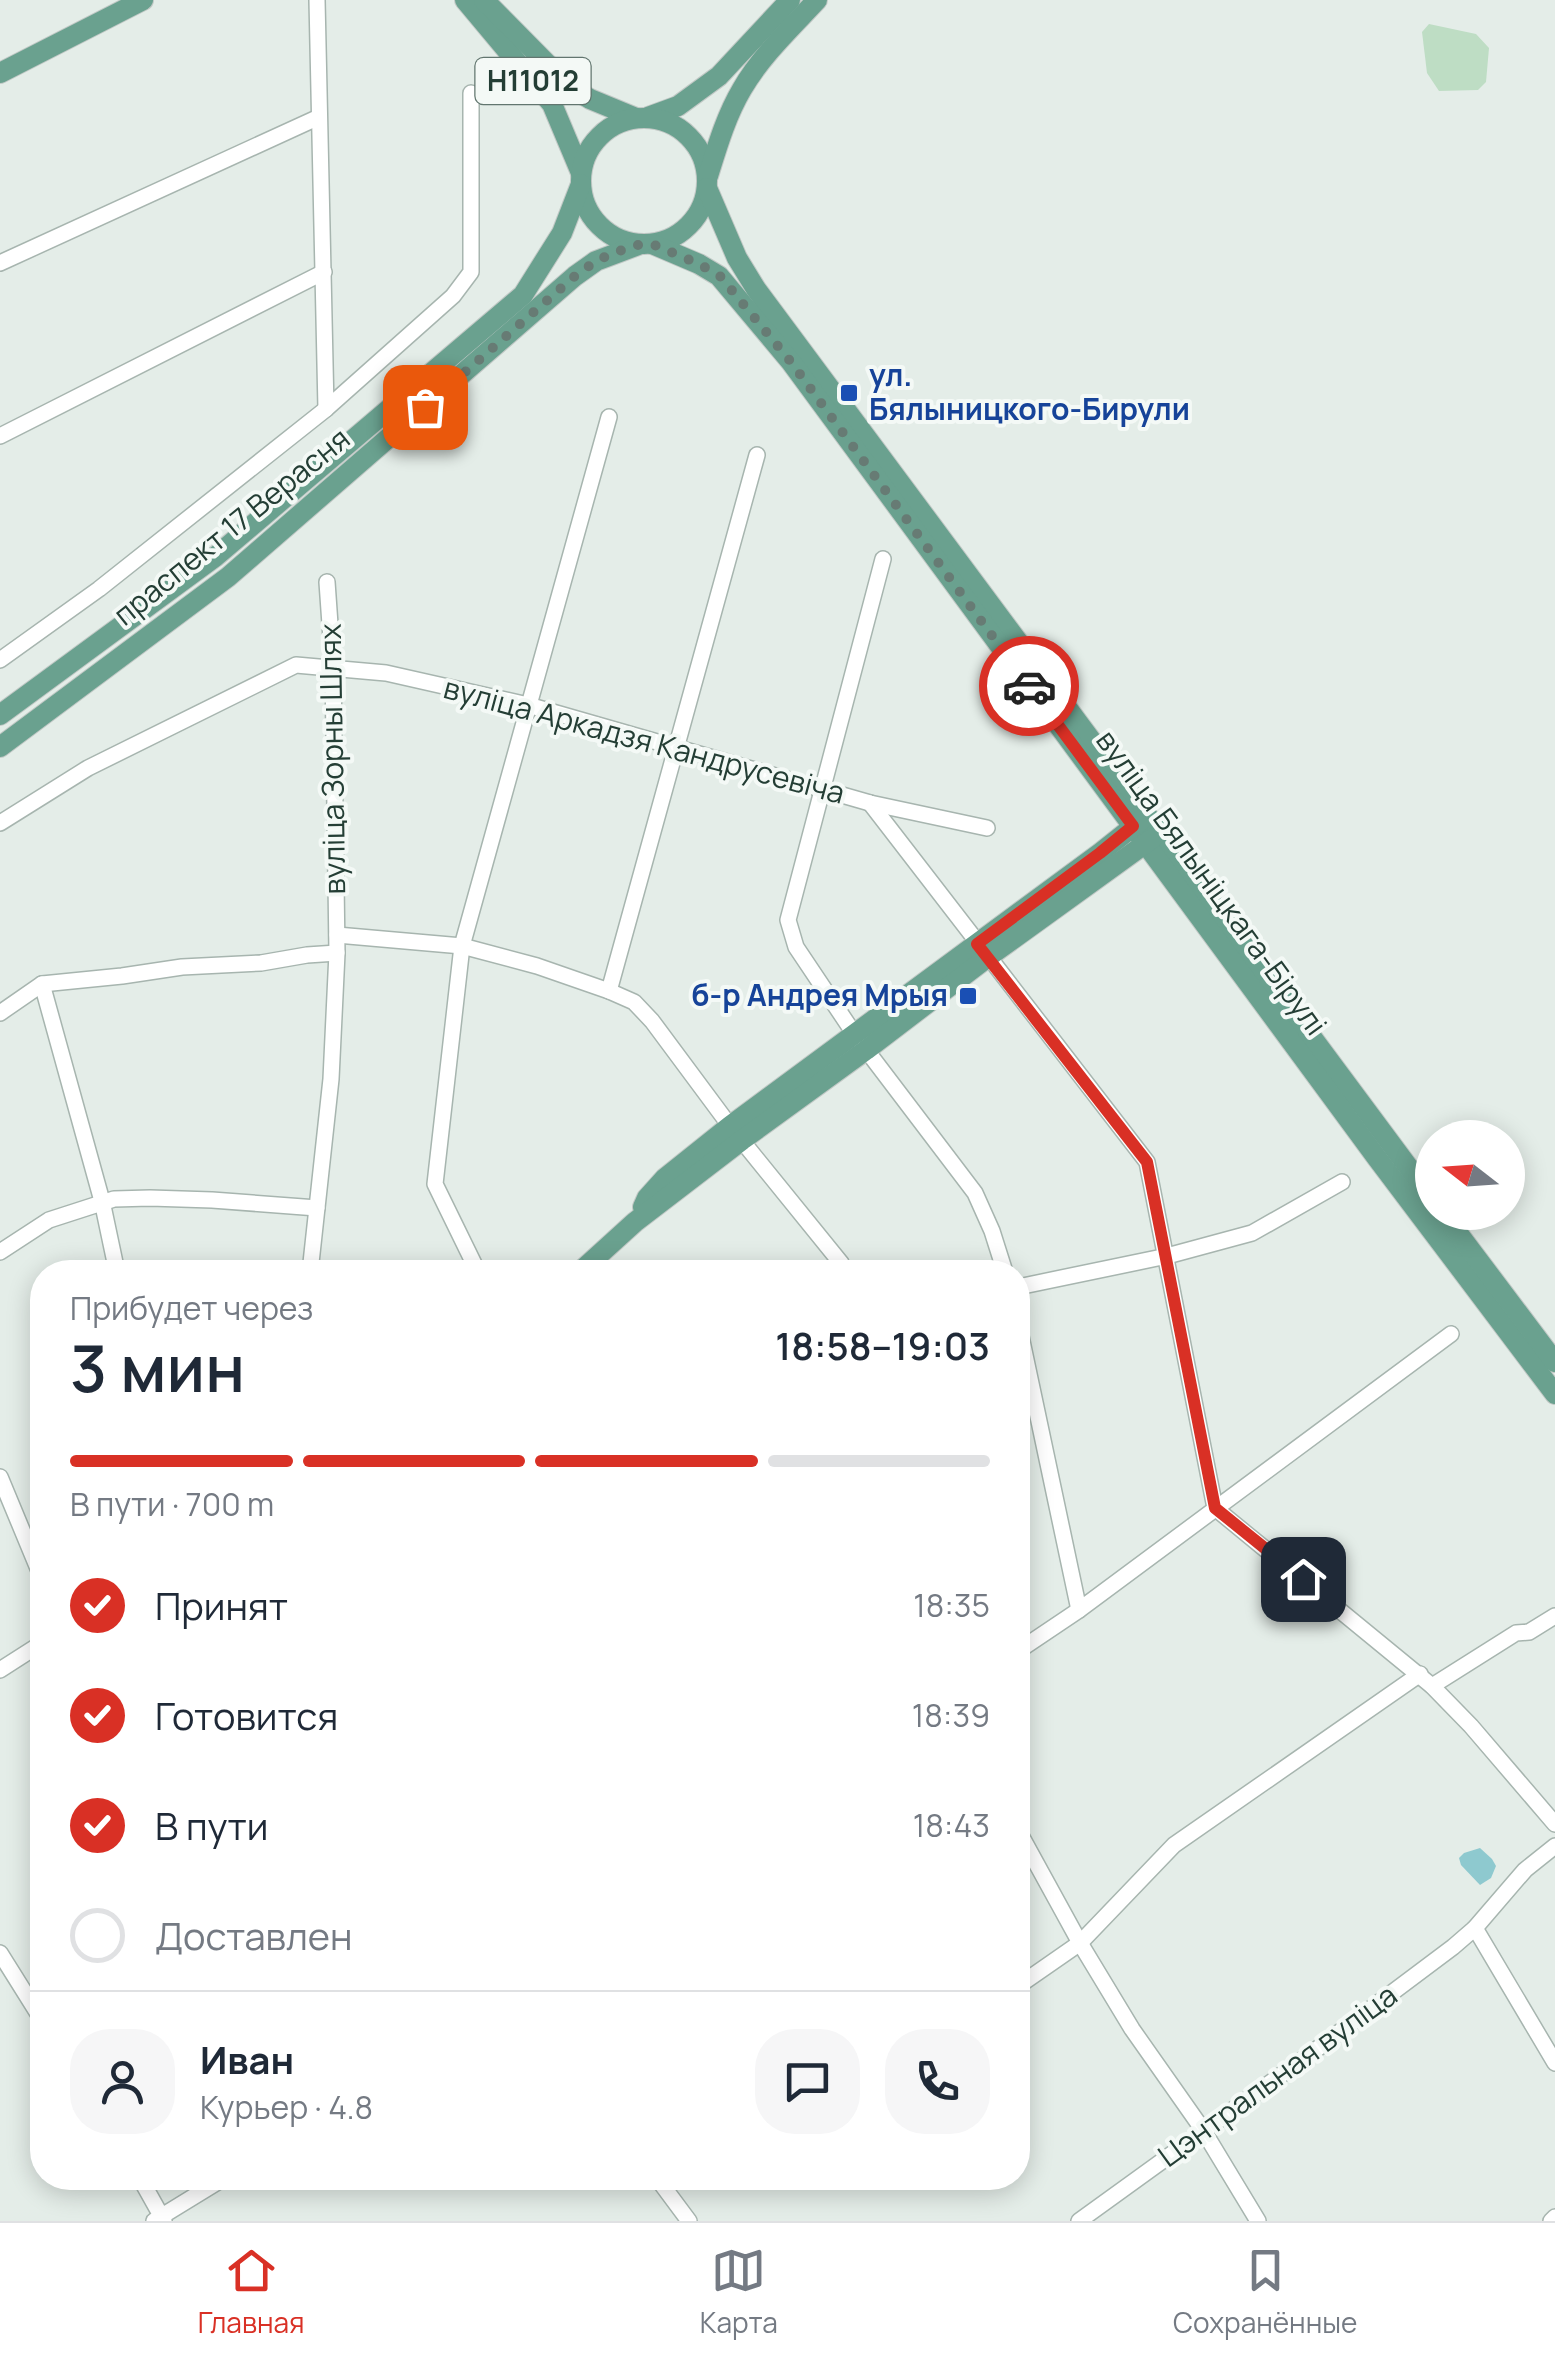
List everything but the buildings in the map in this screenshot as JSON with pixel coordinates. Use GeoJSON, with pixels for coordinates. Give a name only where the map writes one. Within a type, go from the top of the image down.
{"type":"FeatureCollection","features":[{"type":"Feature","properties":{"kind":"main road"},"geometry":{"type":"LineString","coordinates":[[0,73],[144,0]]}},
{"type":"Feature","properties":{"kind":"main road","name":"Н11012"},"geometry":{"type":"LineString","coordinates":[[464,0],[552,104],[581,178]]}},
{"type":"Feature","properties":{"kind":"main road","name":"Н11012"},"geometry":{"type":"LineString","coordinates":[[484,0],[569,86],[590,99],[641,118],[666,122],[692,140],[703,158],[707,183]]}},
{"type":"Feature","properties":{"kind":"main road"},"geometry":{"type":"LineString","coordinates":[[641,118],[678,106],[720,76],[790,0]]}},
{"type":"Feature","properties":{"kind":"main road"},"geometry":{"type":"LineString","coordinates":[[647,244],[672,238],[689,226],[701,208],[721,137],[740,91],[760,62],[816,0]]}},
{"type":"Feature","properties":{"kind":"main road","name":"Н11012"},"geometry":{"type":"LineString","coordinates":[[641,118],[616,124],[599,136],[587,153],[581,178],[590,214],[603,230],[621,240],[647,244]]}},
{"type":"Feature","properties":{"kind":"main road","name":"праспект 17 Верасня"},"geometry":{"type":"LineString","coordinates":[[0,716],[215,558],[523,296],[562,232],[581,178]]}},
{"type":"Feature","properties":{"kind":"main road","name":"вуліца Бялыніцкага-Бірулі"},"geometry":{"type":"LineString","coordinates":[[707,183],[737,258],[756,290],[1146,830],[1365,1142],[1555,1394]]}},
{"type":"Feature","properties":{"kind":"main road","name":"праспект 17 Верасня"},"geometry":{"type":"LineString","coordinates":[[0,747],[228,577],[575,276],[596,261],[647,244]]}},
{"type":"Feature","properties":{"kind":"main road","name":"вуліца Бялыніцкага-Бірулі"},"geometry":{"type":"LineString","coordinates":[[647,244],[699,264],[720,276],[732,290],[1415,1178]]}},
{"type":"Feature","properties":{"kind":"main road"},"geometry":{"type":"LineString","coordinates":[[593,1260],[635,1222],[647,1198],[666,1178],[736,1133],[861,1042],[1100,853],[1146,830]]}},
{"type":"Feature","properties":{"kind":"main road"},"geometry":{"type":"LineString","coordinates":[[1456,1230],[1555,1362]]}},
{"type":"Feature","properties":{"kind":"street"},"geometry":{"type":"LineString","coordinates":[[317,0],[326,409]]}},
{"type":"Feature","properties":{"kind":"street"},"geometry":{"type":"LineString","coordinates":[[0,660],[99,589],[326,409],[453,296],[471,272],[472,93]]}},
{"type":"Feature","properties":{"kind":"street"},"geometry":{"type":"LineString","coordinates":[[0,263],[319,117]]}},
{"type":"Feature","properties":{"kind":"street"},"geometry":{"type":"LineString","coordinates":[[0,436],[324,272]]}},
{"type":"Feature","properties":{"kind":"street"},"geometry":{"type":"LineString","coordinates":[[472,1260],[435,1184],[462,946],[609,417]]}},
{"type":"Feature","properties":{"kind":"street"},"geometry":{"type":"LineString","coordinates":[[610,991],[757,455]]}},
{"type":"Feature","properties":{"kind":"street"},"geometry":{"type":"LineString","coordinates":[[883,559],[788,920],[796,947],[861,1042],[975,1193],[1001,1260]]}},
{"type":"Feature","properties":{"kind":"street","name":"вуліца Зорны Шлях"},"geometry":{"type":"LineString","coordinates":[[311,1260],[331,1079],[337,953],[334,667],[327,582]]}},
{"type":"Feature","properties":{"kind":"street","name":"вуліца Аркадзя Кандрусевіча"},"geometry":{"type":"LineString","coordinates":[[0,823],[88,768],[296,665],[386,673],[528,705],[870,803],[1147,1162],[1215,1508]]}},
{"type":"Feature","properties":{"kind":"street"},"geometry":{"type":"LineString","coordinates":[[870,803],[987,828]]}},
{"type":"Feature","properties":{"kind":"street"},"geometry":{"type":"LineString","coordinates":[[337,936],[462,946],[537,966],[634,1002],[839,1260]]}},
{"type":"Feature","properties":{"kind":"street"},"geometry":{"type":"LineString","coordinates":[[0,1013],[42,984],[337,953]]}},
{"type":"Feature","properties":{"kind":"street"},"geometry":{"type":"LineString","coordinates":[[42,984],[114,1260]]}},
{"type":"Feature","properties":{"kind":"street"},"geometry":{"type":"LineString","coordinates":[[1030,1285],[1167,1256],[1252,1233],[1342,1182]]}},
{"type":"Feature","properties":{"kind":"street"},"geometry":{"type":"LineString","coordinates":[[0,1252],[49,1220],[102,1202],[150,1198],[317,1208]]}},
{"type":"Feature","properties":{"kind":"street"},"geometry":{"type":"LineString","coordinates":[[1030,1643],[1451,1334]]}},
{"type":"Feature","properties":{"kind":"street"},"geometry":{"type":"LineString","coordinates":[[1030,1379],[1079,1610]]}},
{"type":"Feature","properties":{"kind":"street"},"geometry":{"type":"LineString","coordinates":[[0,1476],[30,1549]]}},
{"type":"Feature","properties":{"kind":"street"},"geometry":{"type":"LineString","coordinates":[[1215,1508],[1426,1680],[1472,1726],[1555,1824]]}},
{"type":"Feature","properties":{"kind":"street"},"geometry":{"type":"LineString","coordinates":[[1030,1978],[1080,1943],[1174,1845],[1426,1680],[1516,1633],[1530,1632],[1555,1616]]}},
{"type":"Feature","properties":{"kind":"street"},"geometry":{"type":"LineString","coordinates":[[0,1670],[30,1650]]}},
{"type":"Feature","properties":{"kind":"street","name":"Цэнтральная вуліца"},"geometry":{"type":"LineString","coordinates":[[1079,2221],[1434,1961],[1474,1928],[1525,1870],[1555,1846]]}},
{"type":"Feature","properties":{"kind":"street"},"geometry":{"type":"LineString","coordinates":[[1030,1852],[1132,2029],[1204,2130],[1258,2221]]}},
{"type":"Feature","properties":{"kind":"street"},"geometry":{"type":"LineString","coordinates":[[1474,1928],[1555,2063]]}},
{"type":"Feature","properties":{"kind":"street"},"geometry":{"type":"LineString","coordinates":[[0,1952],[30,2001]]}},
{"type":"Feature","properties":{"kind":"street"},"geometry":{"type":"LineString","coordinates":[[146,2190],[160,2219],[205,2190]]}},
{"type":"Feature","properties":{"kind":"street"},"geometry":{"type":"LineString","coordinates":[[666,2190],[689,2221]]}},
{"type":"Feature","properties":{"kind":"green space"},"geometry":{"type":"Polygon","coordinates":[[[1429,24],[1476,34],[1489,48],[1486,82],[1478,90],[1439,91],[1427,73],[1422,32],[1429,24]]]}},
{"type":"Feature","properties":{"kind":"water"},"geometry":{"type":"Polygon","coordinates":[[[1480,1848],[1496,1866],[1491,1878],[1480,1885],[1459,1858],[1480,1848]]]}},
{"type":"Feature","properties":{"kind":"way so far"},"geometry":{"type":"LineString","coordinates":[[425,407],[596,261],[641,244],[652,244],[699,264],[720,276],[791,362],[1029,686]]}},
{"type":"Feature","properties":{"kind":"place","name":"ул. Бялыницкого-Бирули"},"geometry":{"type":"Point","coordinates":[849,393]}},
{"type":"Feature","properties":{"kind":"place","name":"б-р Андрея Мрыя"},"geometry":{"type":"Point","coordinates":[968,996]}},
{"type":"Feature","properties":{"kind":"route"},"geometry":{"type":"LineString","coordinates":[[1029,686],[1133,826],[977,944],[1147,1162],[1215,1508],[1303,1579]]}}]}
